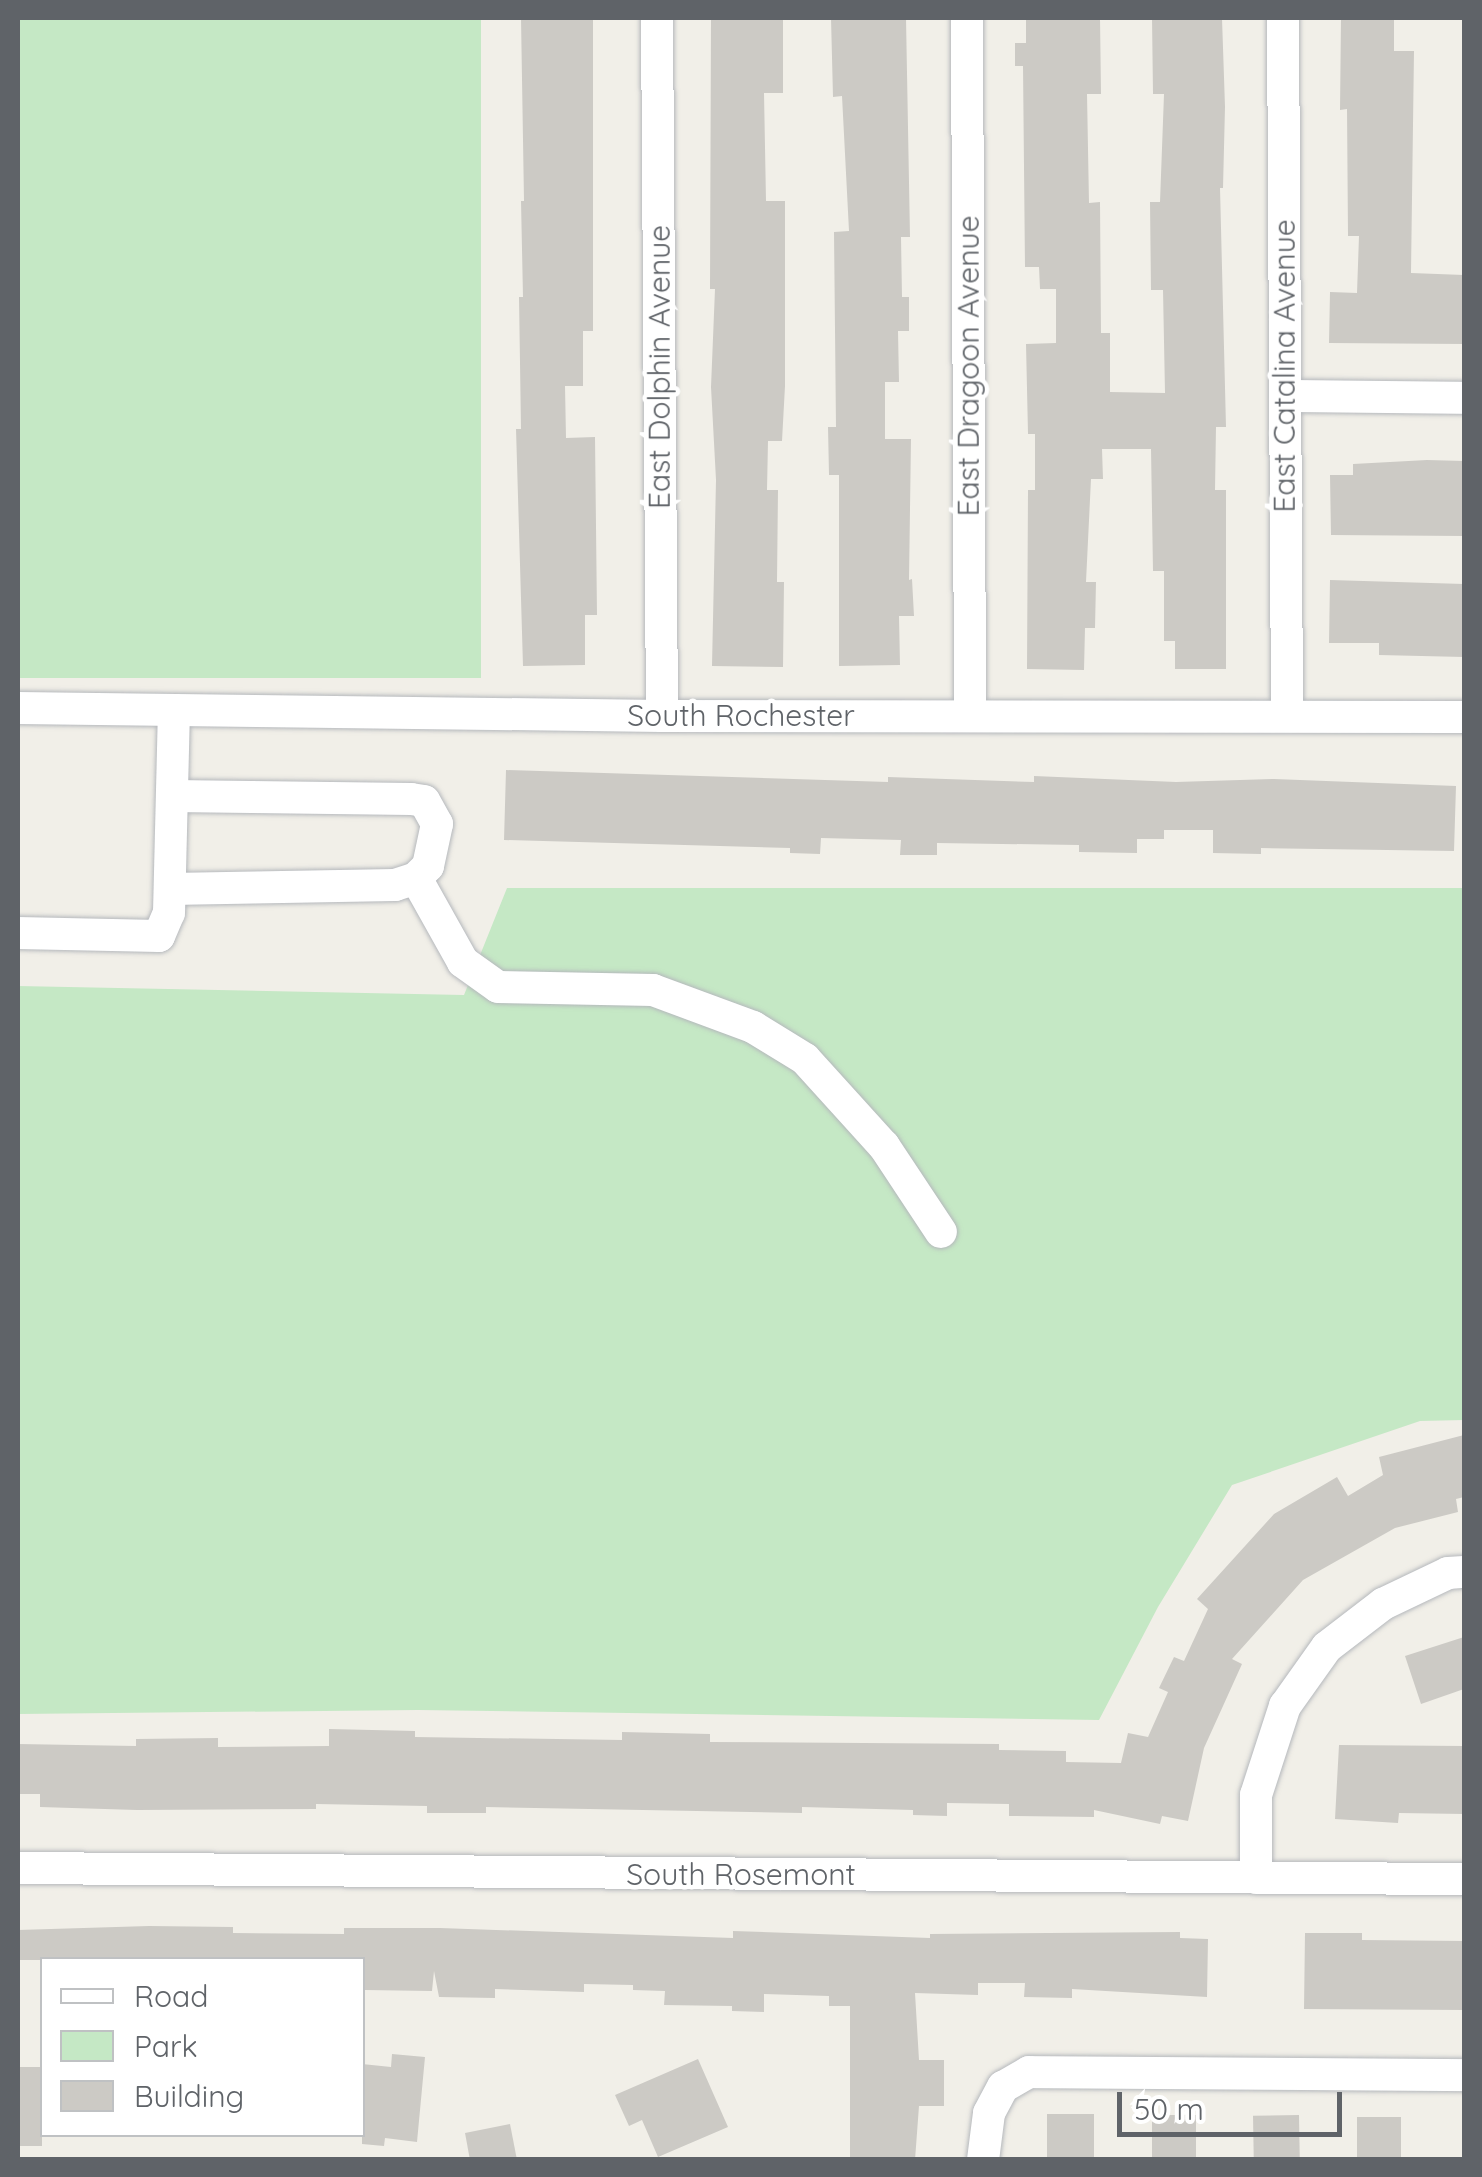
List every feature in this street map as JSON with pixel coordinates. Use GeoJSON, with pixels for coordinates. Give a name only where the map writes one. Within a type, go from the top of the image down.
{"type":"FeatureCollection","features":[{"type":"Feature","properties":{"kind":"street","name":"East Dolphin Avenue"},"geometry":{"type":"LineString","coordinates":[[656,18],[662,716]]}},
{"type":"Feature","properties":{"kind":"street","name":"East Dragoon Avenue"},"geometry":{"type":"LineString","coordinates":[[967,18],[970,715]]}},
{"type":"Feature","properties":{"kind":"street","name":"East Catalina Avenue"},"geometry":{"type":"LineString","coordinates":[[1283,18],[1286,715]]}},
{"type":"Feature","properties":{"kind":"street"},"geometry":{"type":"LineString","coordinates":[[1284,396],[1464,398]]}},
{"type":"Feature","properties":{"kind":"street","name":"South Rochester"},"geometry":{"type":"LineString","coordinates":[[18,708],[662,716],[1464,717]]}},
{"type":"Feature","properties":{"kind":"street"},"geometry":{"type":"LineString","coordinates":[[18,933],[159,936],[169,912],[174,710]]}},
{"type":"Feature","properties":{"kind":"street"},"geometry":{"type":"LineString","coordinates":[[170,889],[325,889],[396,884],[416,878],[428,866],[437,824],[424,801],[172,796]]}},
{"type":"Feature","properties":{"kind":"street"},"geometry":{"type":"LineString","coordinates":[[416,878],[463,962],[498,988],[652,990],[704,1005],[753,1027],[804,1058],[884,1146],[941,1232]]}},
{"type":"Feature","properties":{"kind":"street"},"geometry":{"type":"LineString","coordinates":[[1256,1878],[1256,1795],[1285,1706],[1328,1647],[1383,1604],[1448,1573],[1464,1572]]}},
{"type":"Feature","properties":{"kind":"street","name":"South Rosemont"},"geometry":{"type":"LineString","coordinates":[[18,1868],[1464,1880]]}},
{"type":"Feature","properties":{"kind":"street"},"geometry":{"type":"LineString","coordinates":[[982,2160],[989,2113],[1004,2087],[1029,2072],[1464,2075]]}},
{"type":"Feature","properties":{"kind":"green space"},"geometry":{"type":"Polygon","coordinates":[[[18,18],[481,18],[481,678],[18,678],[18,18]]]}},
{"type":"Feature","properties":{"kind":"green space"},"geometry":{"type":"Polygon","coordinates":[[[507,888],[1464,888],[1464,1420],[1420,1421],[1232,1485],[1158,1607],[1099,1720],[418,1710],[18,1714],[18,986],[464,995],[507,888]]]}},
{"type":"Feature","properties":{"kind":"building"},"geometry":{"type":"Polygon","coordinates":[[[521,18],[593,18],[593,331],[583,331],[583,386],[565,386],[566,438],[595,437],[597,615],[585,615],[585,665],[523,666],[516,429],[521,429],[519,297],[523,297],[521,18]]]}},
{"type":"Feature","properties":{"kind":"building"},"geometry":{"type":"Polygon","coordinates":[[[711,18],[783,18],[783,93],[764,93],[766,201],[785,201],[782,441],[768,441],[767,490],[778,490],[777,582],[784,582],[783,667],[712,666],[716,480],[711,387],[715,289],[710,289],[711,18]]]}},
{"type":"Feature","properties":{"kind":"building"},"geometry":{"type":"Polygon","coordinates":[[[831,18],[906,18],[910,237],[901,237],[902,297],[909,297],[909,331],[898,331],[899,382],[885,382],[885,439],[911,439],[909,580],[912,579],[914,616],[899,616],[900,665],[839,666],[839,475],[829,475],[828,427],[836,427],[834,232],[849,231],[842,96],[833,97],[831,18]]]}},
{"type":"Feature","properties":{"kind":"building"},"geometry":{"type":"Polygon","coordinates":[[[1026,18],[1100,18],[1101,94],[1087,94],[1089,203],[1100,202],[1101,333],[1110,333],[1110,392],[1165,393],[1163,290],[1151,290],[1150,202],[1160,202],[1164,94],[1153,94],[1152,18],[1222,18],[1225,107],[1220,188],[1226,427],[1216,427],[1215,490],[1226,490],[1226,669],[1175,669],[1175,641],[1164,641],[1164,571],[1153,571],[1151,449],[1102,449],[1103,479],[1091,479],[1086,582],[1096,582],[1095,628],[1085,628],[1084,670],[1027,669],[1028,490],[1035,490],[1035,434],[1028,434],[1026,344],[1056,343],[1056,289],[1040,289],[1039,267],[1025,267],[1023,66],[1015,66],[1015,43],[1026,43],[1026,18]]]}},
{"type":"Feature","properties":{"kind":"building"},"geometry":{"type":"Polygon","coordinates":[[[1341,18],[1394,18],[1394,51],[1414,51],[1411,273],[1464,275],[1464,344],[1329,343],[1330,292],[1357,293],[1359,236],[1348,236],[1347,109],[1340,110],[1341,18]]]}},
{"type":"Feature","properties":{"kind":"building"},"geometry":{"type":"Polygon","coordinates":[[[1464,461],[1464,536],[1331,535],[1330,475],[1353,475],[1353,464],[1464,461]]]}},
{"type":"Feature","properties":{"kind":"building"},"geometry":{"type":"Polygon","coordinates":[[[1330,580],[1464,584],[1464,657],[1379,655],[1379,643],[1329,643],[1330,580]]]}},
{"type":"Feature","properties":{"kind":"building"},"geometry":{"type":"Polygon","coordinates":[[[506,770],[888,782],[888,777],[1034,782],[1034,776],[1456,786],[1454,851],[1261,848],[1261,854],[1213,853],[1213,830],[1164,830],[1164,839],[1137,839],[1137,853],[1079,852],[1079,845],[937,843],[937,855],[900,855],[901,840],[821,838],[820,854],[790,853],[790,848],[504,840],[506,770]]]}},
{"type":"Feature","properties":{"kind":"building"},"geometry":{"type":"Polygon","coordinates":[[[1464,1435],[1464,1497],[1456,1499],[1458,1512],[1395,1528],[1303,1580],[1232,1659],[1242,1664],[1204,1748],[1188,1821],[1162,1816],[1160,1824],[1094,1810],[1094,1817],[1009,1816],[1009,1804],[947,1803],[947,1816],[913,1815],[913,1810],[802,1807],[802,1813],[486,1807],[486,1813],[427,1813],[427,1806],[316,1804],[316,1809],[137,1810],[40,1807],[40,1794],[18,1794],[18,1744],[136,1746],[136,1739],[218,1738],[218,1747],[329,1746],[329,1729],[415,1731],[415,1737],[622,1740],[622,1732],[710,1734],[710,1742],[999,1744],[999,1750],[1066,1751],[1066,1762],[1121,1763],[1128,1733],[1148,1737],[1168,1692],[1159,1688],[1174,1657],[1184,1661],[1208,1609],[1197,1599],[1274,1514],[1337,1477],[1348,1496],[1383,1475],[1379,1457],[1464,1435]]]}},
{"type":"Feature","properties":{"kind":"building"},"geometry":{"type":"Polygon","coordinates":[[[1464,1637],[1464,1689],[1421,1704],[1405,1656],[1464,1637]]]}},
{"type":"Feature","properties":{"kind":"building"},"geometry":{"type":"Polygon","coordinates":[[[1339,1745],[1464,1746],[1464,1814],[1399,1813],[1398,1823],[1335,1819],[1339,1745]]]}},
{"type":"Feature","properties":{"kind":"building"},"geometry":{"type":"Polygon","coordinates":[[[233,1927],[233,1933],[344,1934],[344,1928],[440,1928],[733,1938],[733,1931],[930,1938],[930,1934],[1180,1932],[1180,1938],[1208,1939],[1207,1997],[1072,1989],[1072,1998],[1024,1997],[1025,1983],[978,1983],[978,1995],[915,1993],[919,2060],[944,2060],[944,2106],[919,2106],[915,2160],[850,2160],[850,2006],[829,2006],[829,1996],[764,1994],[764,2012],[732,2011],[732,2006],[664,2005],[665,1991],[633,1990],[633,1985],[584,1984],[584,1992],[495,1989],[495,1998],[439,1997],[434,1971],[432,1991],[365,1990],[365,1957],[18,1960],[18,1930],[233,1927]]]}},
{"type":"Feature","properties":{"kind":"building"},"geometry":{"type":"Polygon","coordinates":[[[1305,1933],[1362,1933],[1362,1940],[1464,1941],[1464,2010],[1304,2009],[1305,1933]]]}},
{"type":"Feature","properties":{"kind":"building"},"geometry":{"type":"Polygon","coordinates":[[[392,2054],[425,2057],[417,2142],[385,2138],[384,2146],[362,2144],[365,2064],[391,2067],[392,2054]]]}},
{"type":"Feature","properties":{"kind":"building"},"geometry":{"type":"Polygon","coordinates":[[[698,2059],[728,2127],[658,2157],[642,2120],[629,2126],[615,2095],[698,2059]]]}},
{"type":"Feature","properties":{"kind":"building"},"geometry":{"type":"Polygon","coordinates":[[[18,2067],[40,2067],[42,2146],[18,2146],[18,2067]]]}},
{"type":"Feature","properties":{"kind":"building"},"geometry":{"type":"Polygon","coordinates":[[[1047,2114],[1094,2114],[1094,2160],[1047,2160],[1047,2114]]]}},
{"type":"Feature","properties":{"kind":"building"},"geometry":{"type":"Polygon","coordinates":[[[1152,2115],[1196,2115],[1196,2160],[1152,2160],[1152,2115]]]}},
{"type":"Feature","properties":{"kind":"building"},"geometry":{"type":"Polygon","coordinates":[[[1299,2115],[1300,2160],[1254,2160],[1253,2116],[1299,2115]]]}},
{"type":"Feature","properties":{"kind":"building"},"geometry":{"type":"Polygon","coordinates":[[[1357,2117],[1401,2117],[1401,2160],[1357,2160],[1357,2117]]]}},
{"type":"Feature","properties":{"kind":"building"},"geometry":{"type":"Polygon","coordinates":[[[510,2124],[517,2160],[470,2160],[465,2133],[510,2124]]]}}]}
